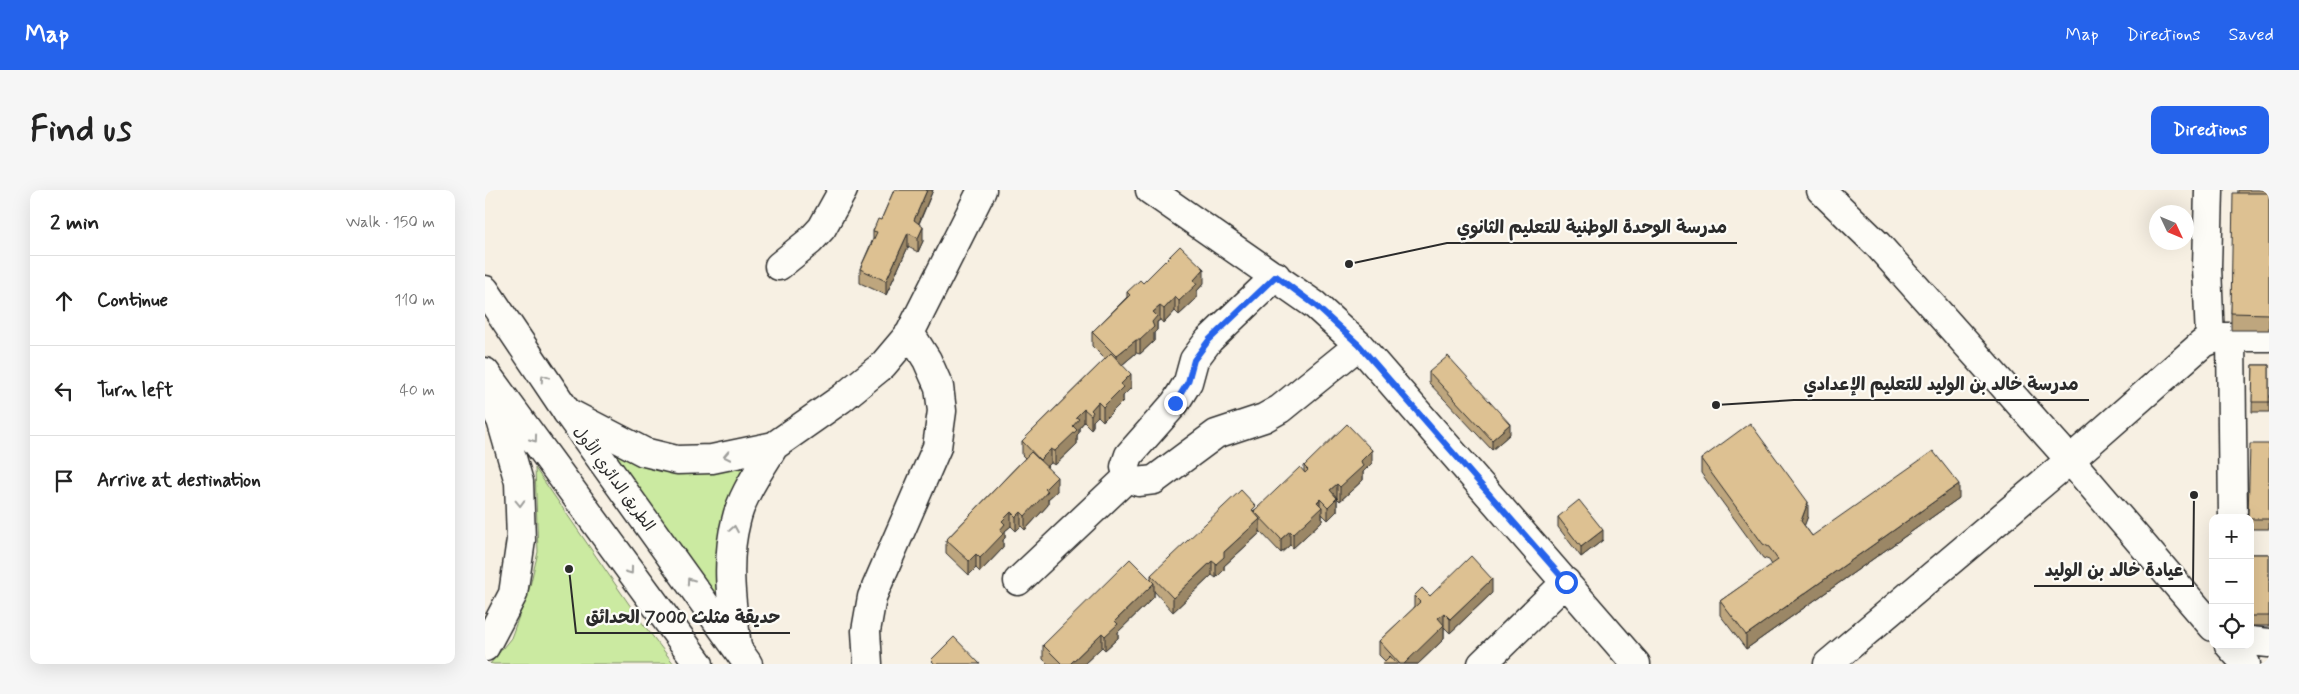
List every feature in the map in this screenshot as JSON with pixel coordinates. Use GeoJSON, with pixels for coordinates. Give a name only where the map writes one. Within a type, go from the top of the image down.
{"type":"FeatureCollection","features":[{"type":"Feature","properties":{"kind":"street"},"geometry":{"type":"LineString","coordinates":[[779,266],[810,241],[822,228],[843,190]]}},
{"type":"Feature","properties":{"kind":"street"},"geometry":{"type":"LineString","coordinates":[[567,412],[644,452],[677,460],[712,459],[774,446],[841,399],[883,365],[910,333],[982,190]]}},
{"type":"Feature","properties":{"kind":"street"},"geometry":{"type":"LineString","coordinates":[[1150,190],[1276,276],[1315,305],[1359,345],[1566,582],[1627,661]]}},
{"type":"Feature","properties":{"kind":"street"},"geometry":{"type":"LineString","coordinates":[[1821,190],[1878,245],[2070,460],[2209,622]]}},
{"type":"Feature","properties":{"kind":"street"},"geometry":{"type":"LineString","coordinates":[[2209,190],[2207,267],[2220,338],[2233,514]]}},
{"type":"Feature","properties":{"kind":"street"},"geometry":{"type":"LineString","coordinates":[[1276,276],[1209,340],[1194,360],[1188,382],[1175,403],[1129,455],[1125,467],[1128,477],[1138,482],[1154,480],[1216,434],[1264,418],[1280,410],[1359,345]]}},
{"type":"Feature","properties":{"kind":"street","name":"الطريق الدائري الأول"},"geometry":{"type":"LineString","coordinates":[[485,290],[567,412],[743,656]]}},
{"type":"Feature","properties":{"kind":"street"},"geometry":{"type":"LineString","coordinates":[[868,664],[866,631],[872,597],[937,446],[942,411],[939,387],[927,360],[910,333]]}},
{"type":"Feature","properties":{"kind":"street"},"geometry":{"type":"LineString","coordinates":[[1828,664],[2070,460],[2220,338],[2269,337]]}},
{"type":"Feature","properties":{"kind":"street"},"geometry":{"type":"LineString","coordinates":[[485,372],[699,664]]}},
{"type":"Feature","properties":{"kind":"street"},"geometry":{"type":"LineString","coordinates":[[485,390],[501,420],[519,482],[521,540],[513,594],[485,647]]}},
{"type":"Feature","properties":{"kind":"street"},"geometry":{"type":"LineString","coordinates":[[743,656],[730,587],[730,550],[736,519],[748,491],[774,446]]}},
{"type":"Feature","properties":{"kind":"street"},"geometry":{"type":"LineString","coordinates":[[1018,581],[1128,477]]}},
{"type":"Feature","properties":{"kind":"street"},"geometry":{"type":"LineString","coordinates":[[1482,664],[1566,582]]}},
{"type":"Feature","properties":{"kind":"street"},"geometry":{"type":"LineString","coordinates":[[2254,641],[2269,643]]}},
{"type":"Feature","properties":{"kind":"street"},"geometry":{"type":"LineString","coordinates":[[2233,649],[2246,664]]}},
{"type":"Feature","properties":{"kind":"green space"},"geometry":{"type":"Polygon","coordinates":[[[568,412],[646,454],[772,447],[746,492],[737,647],[568,412]]]}},
{"type":"Feature","properties":{"kind":"green space"},"geometry":{"type":"Polygon","coordinates":[[[535,468],[640,620],[674,664],[490,664],[511,638],[530,586],[538,552],[535,468]]]}},
{"type":"Feature","properties":{"kind":"building"},"geometry":{"type":"Polygon","coordinates":[[[894,190],[927,190],[914,220],[923,227],[918,238],[908,233],[886,281],[860,269],[877,232],[873,231],[878,219],[881,220],[894,190]]]}},
{"type":"Feature","properties":{"kind":"building"},"geometry":{"type":"Polygon","coordinates":[[[2233,193],[2269,193],[2269,314],[2231,313],[2233,193]]]}},
{"type":"Feature","properties":{"kind":"building"},"geometry":{"type":"Polygon","coordinates":[[[1180,246],[1204,269],[1194,280],[1197,284],[1179,301],[1175,297],[1164,309],[1160,306],[1153,312],[1157,316],[1152,322],[1154,327],[1140,340],[1136,340],[1116,356],[1092,332],[1130,295],[1127,292],[1140,280],[1143,283],[1180,246]]]}},
{"type":"Feature","properties":{"kind":"building"},"geometry":{"type":"Polygon","coordinates":[[[1111,353],[1131,374],[1121,384],[1123,387],[1103,407],[1098,402],[1091,410],[1093,412],[1091,415],[1084,409],[1076,417],[1079,419],[1073,426],[1077,430],[1055,451],[1051,449],[1040,460],[1022,441],[1111,353]]]}},
{"type":"Feature","properties":{"kind":"building"},"geometry":{"type":"Polygon","coordinates":[[[1448,356],[1510,424],[1492,440],[1429,372],[1448,356]]]}},
{"type":"Feature","properties":{"kind":"building"},"geometry":{"type":"Polygon","coordinates":[[[2253,365],[2269,365],[2269,402],[2252,402],[2253,365]]]}},
{"type":"Feature","properties":{"kind":"building"},"geometry":{"type":"Polygon","coordinates":[[[1750,423],[1808,502],[1801,521],[1812,536],[1933,451],[1959,484],[1746,635],[1720,601],[1778,560],[1769,547],[1763,544],[1701,459],[1750,423]]]}},
{"type":"Feature","properties":{"kind":"building"},"geometry":{"type":"Polygon","coordinates":[[[1347,424],[1372,450],[1361,461],[1363,466],[1340,487],[1337,484],[1330,490],[1337,498],[1328,507],[1320,499],[1317,502],[1322,507],[1293,534],[1290,531],[1281,539],[1254,511],[1300,467],[1305,473],[1308,470],[1304,466],[1347,424]]]}},
{"type":"Feature","properties":{"kind":"building"},"geometry":{"type":"Polygon","coordinates":[[[2250,444],[2269,444],[2269,519],[2254,519],[2254,514],[2248,514],[2250,444]]]}},
{"type":"Feature","properties":{"kind":"building"},"geometry":{"type":"Polygon","coordinates":[[[1031,452],[1057,477],[1045,489],[1048,491],[1025,516],[1021,512],[1016,517],[1011,512],[1002,521],[1005,524],[1000,530],[1003,534],[980,558],[976,554],[969,561],[946,540],[1031,452]]]}},
{"type":"Feature","properties":{"kind":"building"},"geometry":{"type":"Polygon","coordinates":[[[1241,490],[1256,506],[1252,510],[1260,519],[1224,552],[1224,557],[1216,564],[1212,561],[1173,598],[1151,575],[1241,490]]]}},
{"type":"Feature","properties":{"kind":"building"},"geometry":{"type":"Polygon","coordinates":[[[1579,500],[1603,530],[1581,547],[1558,517],[1579,500]]]}},
{"type":"Feature","properties":{"kind":"building"},"geometry":{"type":"Polygon","coordinates":[[[2254,554],[2269,554],[2269,616],[2254,616],[2254,554]]]}},
{"type":"Feature","properties":{"kind":"building"},"geometry":{"type":"Polygon","coordinates":[[[1471,556],[1492,579],[1450,619],[1444,613],[1438,618],[1444,625],[1404,664],[1400,664],[1379,641],[1420,602],[1414,596],[1422,588],[1430,596],[1471,556]]]}},
{"type":"Feature","properties":{"kind":"building"},"geometry":{"type":"Polygon","coordinates":[[[1130,559],[1154,583],[1115,621],[1118,624],[1105,636],[1102,633],[1070,664],[1062,664],[1043,645],[1130,559]]]}},
{"type":"Feature","properties":{"kind":"building"},"geometry":{"type":"Polygon","coordinates":[[[954,637],[980,664],[935,664],[931,660],[954,637]]]}},
{"type":"Feature","properties":{"kind":"building"},"geometry":{"type":"Polygon","coordinates":[[[1390,656],[1397,664],[1382,664],[1390,656]]]}},
{"type":"Feature","properties":{"kind":"place","name":"مدرسة الوحدة الوطنية للتعليم الثانوي"},"geometry":{"type":"Point","coordinates":[1349,264]}},
{"type":"Feature","properties":{"kind":"place","name":"مدرسة خالد بن الوليد للتعليم الإعدادي"},"geometry":{"type":"Point","coordinates":[1716,405]}},
{"type":"Feature","properties":{"kind":"place","name":"عيادة خالد بن الوليد"},"geometry":{"type":"Point","coordinates":[2194,495]}},
{"type":"Feature","properties":{"kind":"place","name":"حديقة مثلث 7000 الحدائق"},"geometry":{"type":"Point","coordinates":[569,569]}},
{"type":"Feature","properties":{"kind":"route"},"geometry":{"type":"LineString","coordinates":[[1175,403],[1188,382],[1194,360],[1209,340],[1276,276],[1315,305],[1359,345],[1566,582]]}}]}
